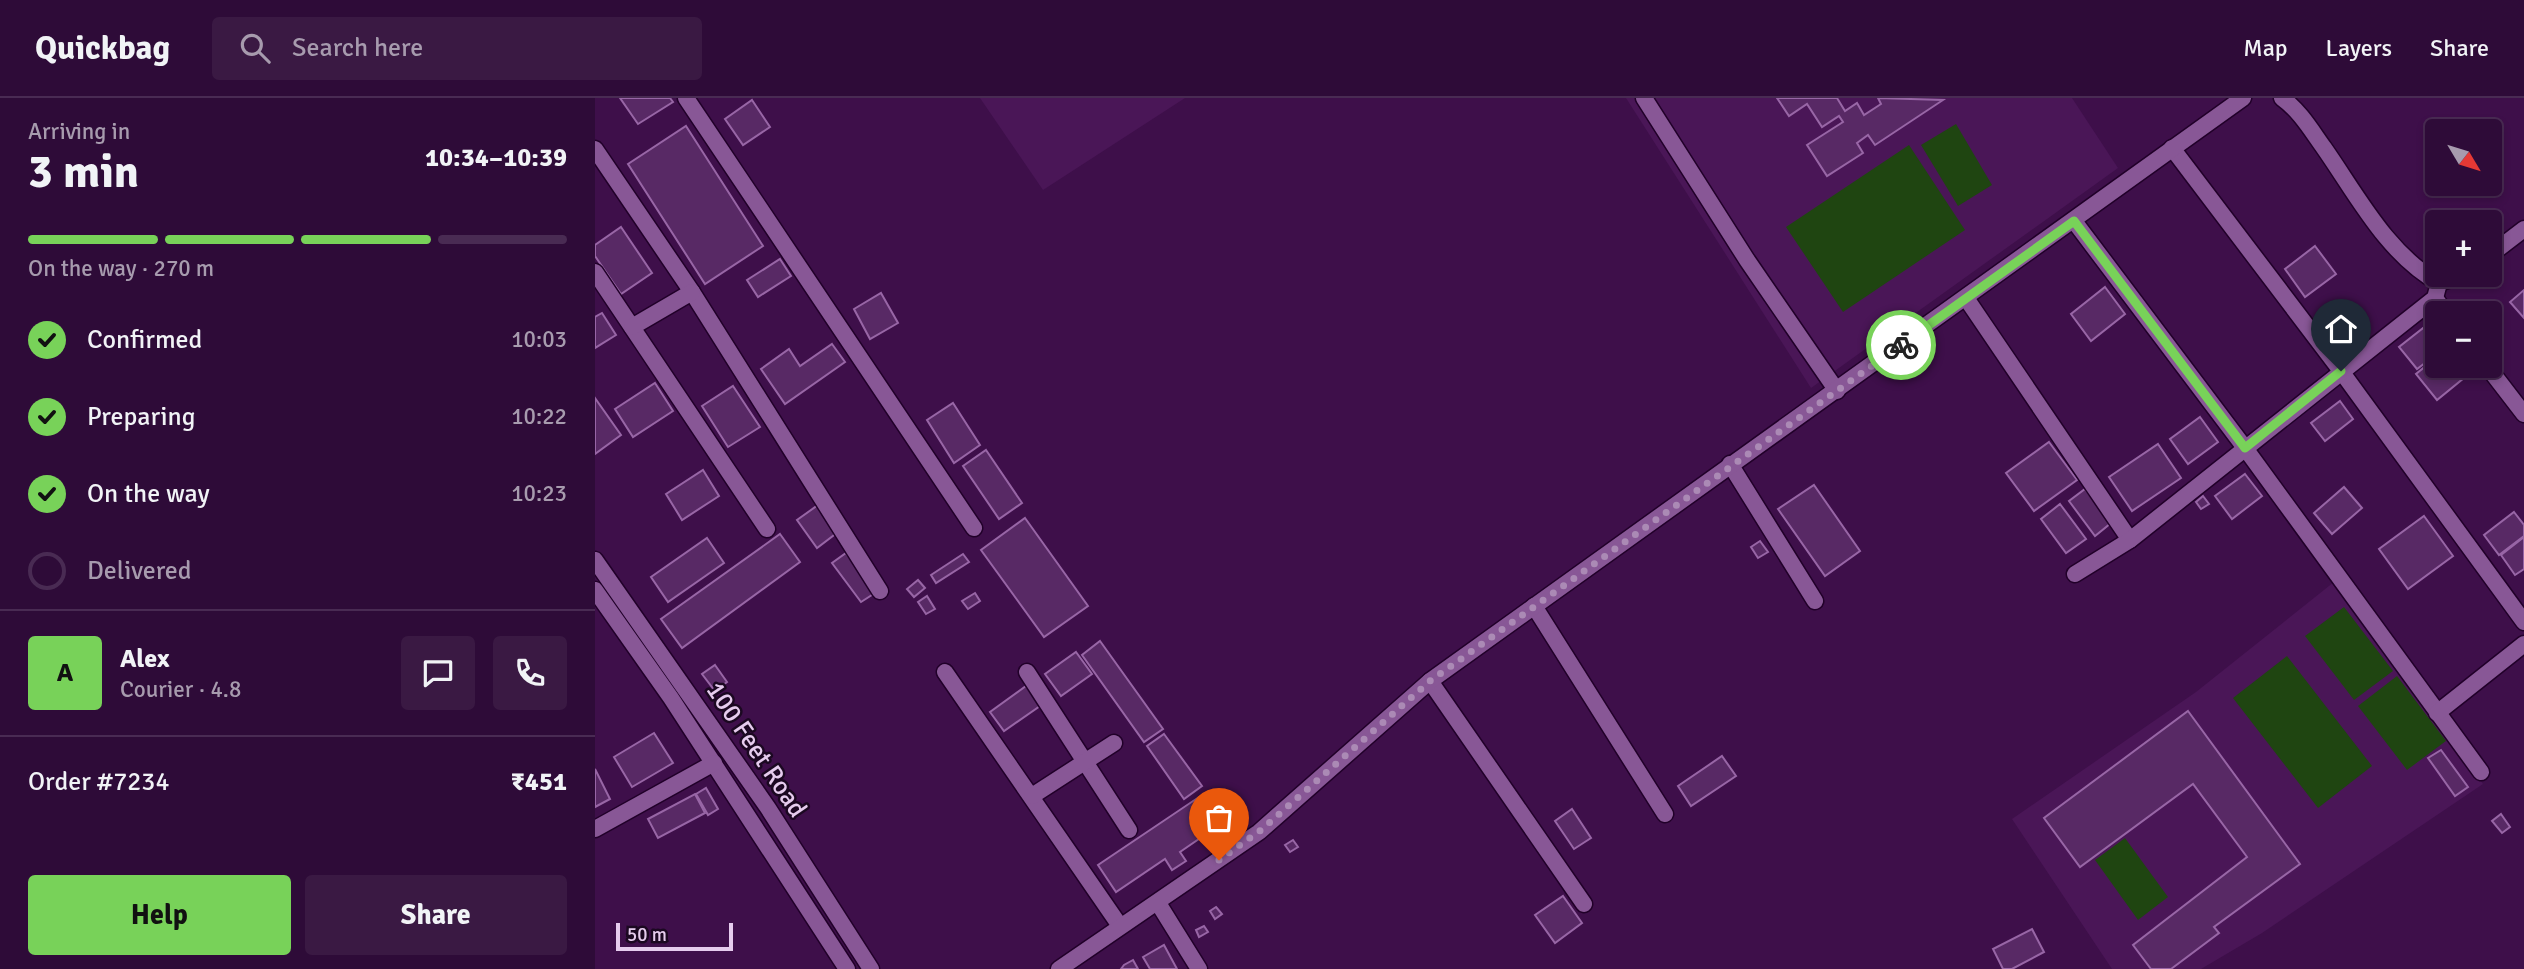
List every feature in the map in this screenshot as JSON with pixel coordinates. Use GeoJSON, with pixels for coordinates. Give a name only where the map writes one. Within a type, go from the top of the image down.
{"type":"FeatureCollection","features":[{"type":"Feature","properties":{"kind":"street"},"geometry":{"type":"LineString","coordinates":[[686,98],[974,528]]}},
{"type":"Feature","properties":{"kind":"street"},"geometry":{"type":"LineString","coordinates":[[1644,98],[1747,260],[1837,391]]}},
{"type":"Feature","properties":{"kind":"street"},"geometry":{"type":"LineString","coordinates":[[1059,969],[1261,830],[1430,681],[2243,98]]}},
{"type":"Feature","properties":{"kind":"street"},"geometry":{"type":"LineString","coordinates":[[2282,98],[2297,111],[2389,240],[2437,290],[2441,301]]}},
{"type":"Feature","properties":{"kind":"street"},"geometry":{"type":"LineString","coordinates":[[2172,148],[2341,371],[2524,622]]}},
{"type":"Feature","properties":{"kind":"street"},"geometry":{"type":"LineString","coordinates":[[595,149],[692,292],[880,591]]}},
{"type":"Feature","properties":{"kind":"street"},"geometry":{"type":"LineString","coordinates":[[2074,221],[2245,448],[2481,772]]}},
{"type":"Feature","properties":{"kind":"street"},"geometry":{"type":"LineString","coordinates":[[2502,246],[2524,229]]}},
{"type":"Feature","properties":{"kind":"street"},"geometry":{"type":"LineString","coordinates":[[595,272],[767,529]]}},
{"type":"Feature","properties":{"kind":"street"},"geometry":{"type":"LineString","coordinates":[[2075,574],[2130,540],[2442,287]]}},
{"type":"Feature","properties":{"kind":"street"},"geometry":{"type":"LineString","coordinates":[[632,327],[692,292]]}},
{"type":"Feature","properties":{"kind":"street"},"geometry":{"type":"LineString","coordinates":[[1966,298],[2130,540]]}},
{"type":"Feature","properties":{"kind":"street"},"geometry":{"type":"LineString","coordinates":[[2496,378],[2524,414]]}},
{"type":"Feature","properties":{"kind":"street"},"geometry":{"type":"LineString","coordinates":[[1730,464],[1815,601]]}},
{"type":"Feature","properties":{"kind":"street","name":"100 Feet Road"},"geometry":{"type":"LineString","coordinates":[[595,560],[768,808],[871,969]]}},
{"type":"Feature","properties":{"kind":"street","name":"100 Feet Road"},"geometry":{"type":"LineString","coordinates":[[595,590],[714,763],[847,969]]}},
{"type":"Feature","properties":{"kind":"street"},"geometry":{"type":"LineString","coordinates":[[1534,606],[1665,814]]}},
{"type":"Feature","properties":{"kind":"street"},"geometry":{"type":"LineString","coordinates":[[2437,713],[2524,644]]}},
{"type":"Feature","properties":{"kind":"street"},"geometry":{"type":"LineString","coordinates":[[946,672],[1120,926]]}},
{"type":"Feature","properties":{"kind":"street"},"geometry":{"type":"LineString","coordinates":[[1027,672],[1129,830]]}},
{"type":"Feature","properties":{"kind":"street"},"geometry":{"type":"LineString","coordinates":[[1430,681],[1584,904]]}},
{"type":"Feature","properties":{"kind":"street"},"geometry":{"type":"LineString","coordinates":[[1032,796],[1114,743]]}},
{"type":"Feature","properties":{"kind":"street"},"geometry":{"type":"LineString","coordinates":[[595,829],[714,763]]}},
{"type":"Feature","properties":{"kind":"street"},"geometry":{"type":"LineString","coordinates":[[1158,903],[1199,969]]}},
{"type":"Feature","properties":{"kind":"shaded area"},"geometry":{"type":"Polygon","coordinates":[[[980,98],[1185,98],[1043,190],[980,98]]]}},
{"type":"Feature","properties":{"kind":"shaded area"},"geometry":{"type":"Polygon","coordinates":[[[1626,98],[2072,98],[2118,168],[1811,388],[1626,98]]]}},
{"type":"Feature","properties":{"kind":"shaded area"},"geometry":{"type":"Polygon","coordinates":[[[2334,582],[2483,784],[2262,933],[2201,969],[2112,969],[2012,819],[2196,692],[2334,582]]]}},
{"type":"Feature","properties":{"kind":"green space"},"geometry":{"type":"Polygon","coordinates":[[[1956,124],[1992,185],[1958,206],[1921,145],[1956,124]]]}},
{"type":"Feature","properties":{"kind":"green space"},"geometry":{"type":"Polygon","coordinates":[[[1909,145],[1965,230],[1843,312],[1786,227],[1909,145]]]}},
{"type":"Feature","properties":{"kind":"green space"},"geometry":{"type":"Polygon","coordinates":[[[2344,607],[2393,671],[2354,700],[2305,636],[2344,607]]]}},
{"type":"Feature","properties":{"kind":"green space"},"geometry":{"type":"Polygon","coordinates":[[[2287,656],[2372,766],[2318,808],[2233,698],[2287,656]]]}},
{"type":"Feature","properties":{"kind":"green space"},"geometry":{"type":"Polygon","coordinates":[[[2397,676],[2446,741],[2407,770],[2358,706],[2397,676]]]}},
{"type":"Feature","properties":{"kind":"green space"},"geometry":{"type":"Polygon","coordinates":[[[2125,838],[2168,897],[2138,920],[2095,860],[2125,838]]]}},
{"type":"Feature","properties":{"kind":"building"},"geometry":{"type":"Polygon","coordinates":[[[620,98],[670,98],[673,102],[638,124],[620,98]]]}},
{"type":"Feature","properties":{"kind":"building"},"geometry":{"type":"Polygon","coordinates":[[[1777,98],[1837,98],[1845,111],[1857,103],[1864,115],[1881,104],[1878,98],[1943,100],[1875,145],[1868,135],[1857,143],[1863,153],[1827,176],[1807,145],[1843,122],[1839,116],[1822,127],[1807,104],[1789,116],[1777,98]]]}},
{"type":"Feature","properties":{"kind":"building"},"geometry":{"type":"Polygon","coordinates":[[[752,100],[770,127],[743,145],[725,119],[752,100]]]}},
{"type":"Feature","properties":{"kind":"building"},"geometry":{"type":"Polygon","coordinates":[[[686,126],[763,246],[705,284],[628,164],[686,126]]]}},
{"type":"Feature","properties":{"kind":"building"},"geometry":{"type":"Polygon","coordinates":[[[621,227],[652,273],[621,294],[595,256],[595,245],[621,227]]]}},
{"type":"Feature","properties":{"kind":"building"},"geometry":{"type":"Polygon","coordinates":[[[2315,246],[2336,274],[2305,297],[2285,269],[2315,246]]]}},
{"type":"Feature","properties":{"kind":"building"},"geometry":{"type":"Polygon","coordinates":[[[780,259],[791,276],[758,297],[747,280],[780,259]]]}},
{"type":"Feature","properties":{"kind":"building"},"geometry":{"type":"Polygon","coordinates":[[[2105,287],[2125,314],[2091,341],[2071,314],[2105,287]]]}},
{"type":"Feature","properties":{"kind":"building"},"geometry":{"type":"Polygon","coordinates":[[[2524,290],[2524,318],[2510,302],[2524,290]]]}},
{"type":"Feature","properties":{"kind":"building"},"geometry":{"type":"Polygon","coordinates":[[[881,293],[898,323],[870,339],[854,309],[881,293]]]}},
{"type":"Feature","properties":{"kind":"building"},"geometry":{"type":"Polygon","coordinates":[[[602,313],[616,335],[595,348],[595,317],[602,313]]]}},
{"type":"Feature","properties":{"kind":"building"},"geometry":{"type":"Polygon","coordinates":[[[2425,327],[2425,363],[2417,369],[2399,347],[2425,327]]]}},
{"type":"Feature","properties":{"kind":"building"},"geometry":{"type":"Polygon","coordinates":[[[832,344],[845,362],[785,404],[761,369],[789,349],[800,366],[832,344]]]}},
{"type":"Feature","properties":{"kind":"building"},"geometry":{"type":"Polygon","coordinates":[[[2425,367],[2425,378],[2464,378],[2437,400],[2416,374],[2425,367]]]}},
{"type":"Feature","properties":{"kind":"building"},"geometry":{"type":"Polygon","coordinates":[[[655,383],[673,411],[633,437],[615,409],[655,383]]]}},
{"type":"Feature","properties":{"kind":"building"},"geometry":{"type":"Polygon","coordinates":[[[733,386],[760,427],[728,447],[702,406],[733,386]]]}},
{"type":"Feature","properties":{"kind":"building"},"geometry":{"type":"Polygon","coordinates":[[[595,398],[621,435],[595,454],[595,398]]]}},
{"type":"Feature","properties":{"kind":"building"},"geometry":{"type":"Polygon","coordinates":[[[2340,401],[2353,419],[2325,441],[2311,423],[2340,401]]]}},
{"type":"Feature","properties":{"kind":"building"},"geometry":{"type":"Polygon","coordinates":[[[953,403],[980,445],[954,463],[927,420],[953,403]]]}},
{"type":"Feature","properties":{"kind":"building"},"geometry":{"type":"Polygon","coordinates":[[[2200,417],[2218,442],[2188,464],[2170,439],[2200,417]]]}},
{"type":"Feature","properties":{"kind":"building"},"geometry":{"type":"Polygon","coordinates":[[[2049,442],[2077,480],[2034,511],[2006,473],[2049,442]]]}},
{"type":"Feature","properties":{"kind":"building"},"geometry":{"type":"Polygon","coordinates":[[[2158,444],[2181,478],[2132,511],[2109,477],[2158,444]]]}},
{"type":"Feature","properties":{"kind":"building"},"geometry":{"type":"Polygon","coordinates":[[[986,450],[1022,503],[999,519],[963,466],[986,450]]]}},
{"type":"Feature","properties":{"kind":"building"},"geometry":{"type":"Polygon","coordinates":[[[703,470],[719,496],[682,520],[666,494],[703,470]]]}},
{"type":"Feature","properties":{"kind":"building"},"geometry":{"type":"Polygon","coordinates":[[[2245,474],[2262,496],[2232,519],[2215,496],[2245,474]]]}},
{"type":"Feature","properties":{"kind":"building"},"geometry":{"type":"Polygon","coordinates":[[[1814,485],[1860,551],[1825,576],[1778,509],[1814,485]]]}},
{"type":"Feature","properties":{"kind":"building"},"geometry":{"type":"Polygon","coordinates":[[[2344,487],[2362,508],[2332,534],[2314,513],[2344,487]]]}},
{"type":"Feature","properties":{"kind":"building"},"geometry":{"type":"Polygon","coordinates":[[[2085,489],[2111,523],[2095,536],[2069,501],[2085,489]]]}},
{"type":"Feature","properties":{"kind":"building"},"geometry":{"type":"Polygon","coordinates":[[[2203,496],[2209,504],[2201,509],[2196,502],[2203,496]]]}},
{"type":"Feature","properties":{"kind":"building"},"geometry":{"type":"Polygon","coordinates":[[[2060,504],[2086,539],[2066,553],[2041,519],[2060,504]]]}},
{"type":"Feature","properties":{"kind":"building"},"geometry":{"type":"Polygon","coordinates":[[[818,505],[838,532],[817,548],[797,520],[818,505]]]}},
{"type":"Feature","properties":{"kind":"building"},"geometry":{"type":"Polygon","coordinates":[[[2514,512],[2524,525],[2524,536],[2499,555],[2484,535],[2514,512]]]}},
{"type":"Feature","properties":{"kind":"building"},"geometry":{"type":"Polygon","coordinates":[[[2424,516],[2453,556],[2408,589],[2379,549],[2424,516]]]}},
{"type":"Feature","properties":{"kind":"building"},"geometry":{"type":"Polygon","coordinates":[[[1025,518],[1088,606],[1044,637],[981,550],[1025,518]]]}},
{"type":"Feature","properties":{"kind":"building"},"geometry":{"type":"Polygon","coordinates":[[[780,534],[800,562],[682,648],[661,619],[780,534]]]}},
{"type":"Feature","properties":{"kind":"building"},"geometry":{"type":"Polygon","coordinates":[[[2524,537],[2524,569],[2515,575],[2501,555],[2524,537]]]}},
{"type":"Feature","properties":{"kind":"building"},"geometry":{"type":"Polygon","coordinates":[[[707,538],[724,563],[668,602],[651,577],[707,538]]]}},
{"type":"Feature","properties":{"kind":"building"},"geometry":{"type":"Polygon","coordinates":[[[1760,541],[1768,552],[1758,558],[1751,547],[1760,541]]]}},
{"type":"Feature","properties":{"kind":"building"},"geometry":{"type":"Polygon","coordinates":[[[846,553],[875,593],[861,602],[832,563],[846,553]]]}},
{"type":"Feature","properties":{"kind":"building"},"geometry":{"type":"Polygon","coordinates":[[[963,554],[969,562],[936,583],[931,575],[963,554]]]}},
{"type":"Feature","properties":{"kind":"building"},"geometry":{"type":"Polygon","coordinates":[[[918,580],[925,588],[914,597],[907,589],[918,580]]]}},
{"type":"Feature","properties":{"kind":"building"},"geometry":{"type":"Polygon","coordinates":[[[975,593],[980,601],[968,609],[962,601],[975,593]]]}},
{"type":"Feature","properties":{"kind":"building"},"geometry":{"type":"Polygon","coordinates":[[[927,596],[935,609],[926,614],[918,602],[927,596]]]}},
{"type":"Feature","properties":{"kind":"building"},"geometry":{"type":"Polygon","coordinates":[[[1100,641],[1163,729],[1144,742],[1082,655],[1100,641]]]}},
{"type":"Feature","properties":{"kind":"building"},"geometry":{"type":"Polygon","coordinates":[[[1076,652],[1092,674],[1061,696],[1045,674],[1076,652]]]}},
{"type":"Feature","properties":{"kind":"building"},"geometry":{"type":"Polygon","coordinates":[[[715,665],[727,682],[715,691],[702,674],[715,665]]]}},
{"type":"Feature","properties":{"kind":"building"},"geometry":{"type":"Polygon","coordinates":[[[1026,686],[1040,706],[1004,731],[990,712],[1026,686]]]}},
{"type":"Feature","properties":{"kind":"building"},"geometry":{"type":"Polygon","coordinates":[[[2188,711],[2300,864],[2214,927],[2219,933],[2171,969],[2151,969],[2133,945],[2247,857],[2193,784],[2080,867],[2044,818],[2188,711]]]}},
{"type":"Feature","properties":{"kind":"building"},"geometry":{"type":"Polygon","coordinates":[[[654,733],[673,763],[632,787],[614,757],[654,733]]]}},
{"type":"Feature","properties":{"kind":"building"},"geometry":{"type":"Polygon","coordinates":[[[1164,734],[1202,786],[1184,799],[1147,746],[1164,734]]]}},
{"type":"Feature","properties":{"kind":"building"},"geometry":{"type":"Polygon","coordinates":[[[2441,750],[2468,787],[2455,796],[2428,758],[2441,750]]]}},
{"type":"Feature","properties":{"kind":"building"},"geometry":{"type":"Polygon","coordinates":[[[1722,756],[1736,776],[1691,806],[1678,786],[1722,756]]]}},
{"type":"Feature","properties":{"kind":"building"},"geometry":{"type":"Polygon","coordinates":[[[595,769],[610,799],[595,807],[595,769]]]}},
{"type":"Feature","properties":{"kind":"building"},"geometry":{"type":"Polygon","coordinates":[[[706,788],[718,809],[708,815],[696,794],[706,788]]]}},
{"type":"Feature","properties":{"kind":"building"},"geometry":{"type":"Polygon","coordinates":[[[1205,793],[1225,821],[1180,852],[1186,861],[1172,870],[1165,859],[1116,892],[1098,865],[1205,793]]]}},
{"type":"Feature","properties":{"kind":"building"},"geometry":{"type":"Polygon","coordinates":[[[695,794],[705,813],[658,838],[648,819],[695,794]]]}},
{"type":"Feature","properties":{"kind":"building"},"geometry":{"type":"Polygon","coordinates":[[[1572,809],[1591,838],[1574,849],[1555,821],[1572,809]]]}},
{"type":"Feature","properties":{"kind":"building"},"geometry":{"type":"Polygon","coordinates":[[[2501,814],[2510,827],[2502,833],[2492,821],[2501,814]]]}},
{"type":"Feature","properties":{"kind":"building"},"geometry":{"type":"Polygon","coordinates":[[[1293,840],[1298,847],[1290,852],[1285,845],[1293,840]]]}},
{"type":"Feature","properties":{"kind":"building"},"geometry":{"type":"Polygon","coordinates":[[[1563,896],[1582,923],[1555,943],[1535,915],[1563,896]]]}},
{"type":"Feature","properties":{"kind":"building"},"geometry":{"type":"Polygon","coordinates":[[[1216,907],[1222,914],[1215,919],[1210,911],[1216,907]]]}},
{"type":"Feature","properties":{"kind":"building"},"geometry":{"type":"Polygon","coordinates":[[[1204,926],[1208,932],[1199,937],[1196,930],[1204,926]]]}},
{"type":"Feature","properties":{"kind":"building"},"geometry":{"type":"Polygon","coordinates":[[[2032,929],[2044,952],[2012,969],[2003,969],[1993,949],[2032,929]]]}},
{"type":"Feature","properties":{"kind":"building"},"geometry":{"type":"Polygon","coordinates":[[[1164,945],[1177,969],[1150,969],[1143,957],[1164,945]]]}},
{"type":"Feature","properties":{"kind":"building"},"geometry":{"type":"Polygon","coordinates":[[[1133,960],[1138,969],[1121,969],[1124,965],[1133,960]]]}},
{"type":"Feature","properties":{"kind":"way so far"},"geometry":{"type":"LineString","coordinates":[[1219,860],[1261,830],[1430,681],[1730,464],[1901,345]]}},
{"type":"Feature","properties":{"kind":"route"},"geometry":{"type":"LineString","coordinates":[[1901,345],[2074,221],[2245,448],[2341,371]]}}]}
